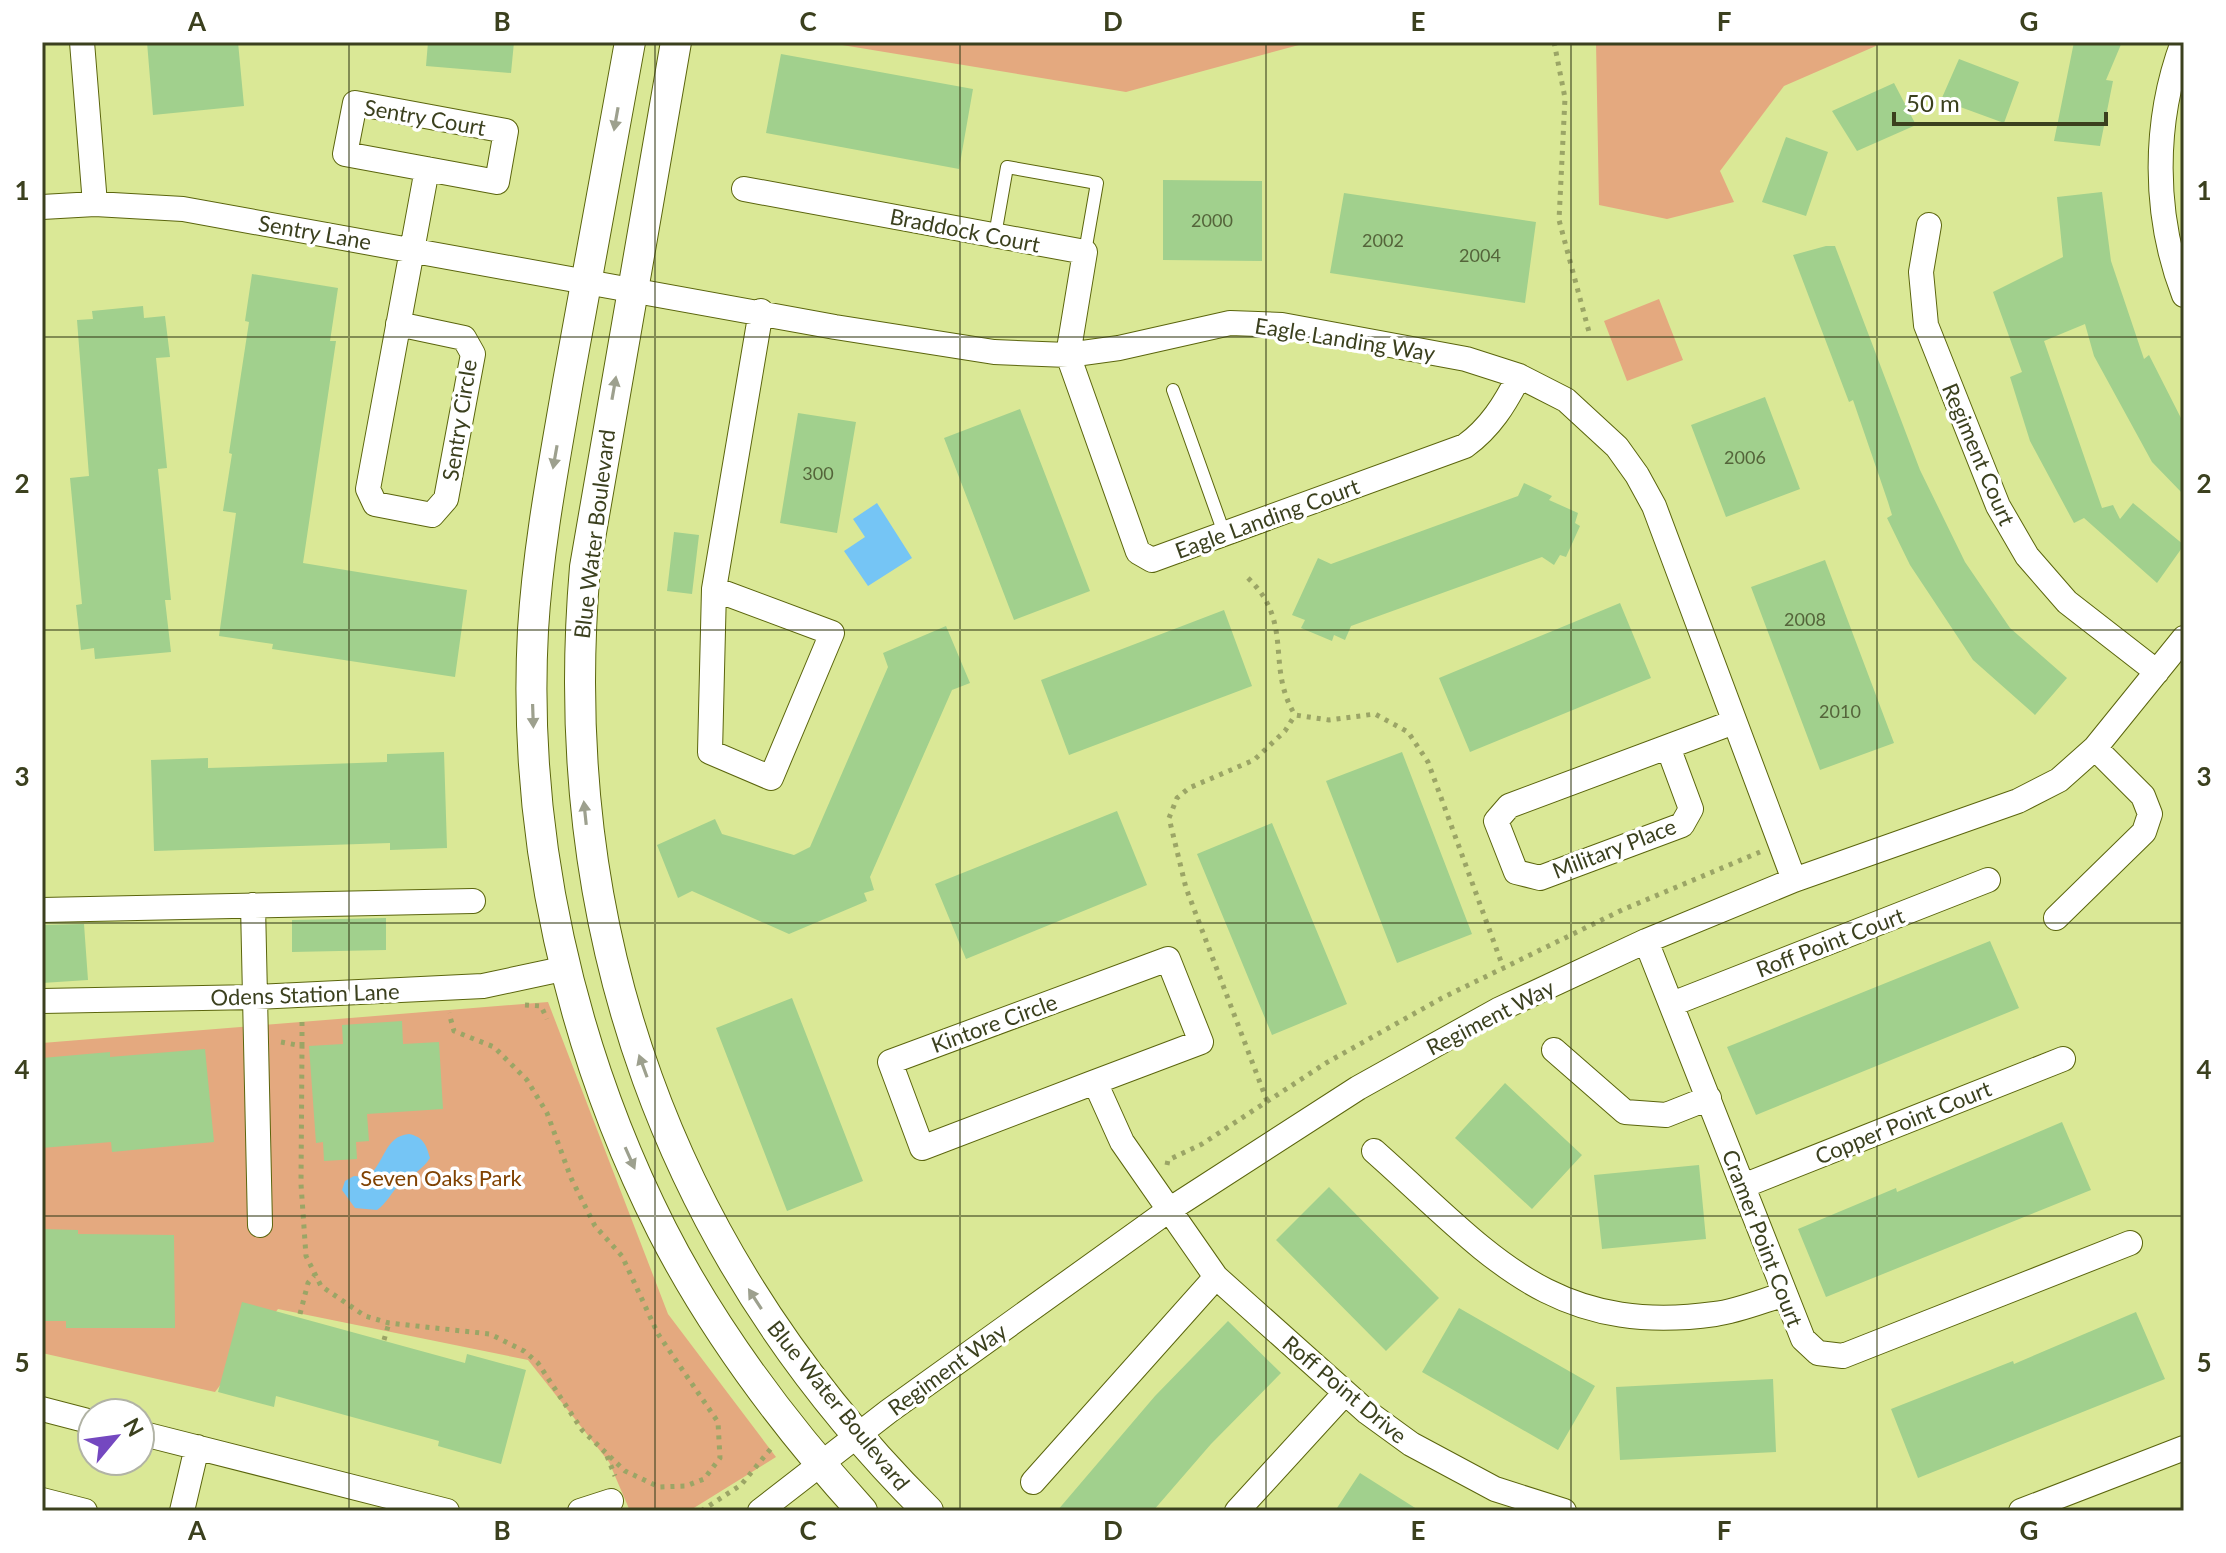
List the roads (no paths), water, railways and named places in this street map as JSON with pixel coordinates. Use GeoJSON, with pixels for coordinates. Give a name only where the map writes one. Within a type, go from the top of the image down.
{"type":"FeatureCollection","features":[{"type":"Feature","properties":{"kind":"street"},"geometry":{"type":"LineString","coordinates":[[82,42],[95,204]]}},
{"type":"Feature","properties":{"kind":"street","name":"Blue Water Boulevard"},"geometry":{"type":"LineString","coordinates":[[630,42],[549,488],[533,632],[535,765],[541,829],[567,968],[589,1050],[621,1139],[663,1231],[712,1315],[820,1464],[862,1511]]}},
{"type":"Feature","properties":{"kind":"street","name":"Blue Water Boulevard"},"geometry":{"type":"LineString","coordinates":[[676,42],[595,491],[579,633],[580,754],[595,892],[633,1039],[665,1125],[703,1210],[752,1296],[800,1365],[857,1435],[928,1511]]}},
{"type":"Feature","properties":{"kind":"street"},"geometry":{"type":"LineString","coordinates":[[2183,42],[2168,90],[2160,171],[2164,225],[2184,295]]}},
{"type":"Feature","properties":{"kind":"street","name":"Sentry Court"},"geometry":{"type":"LineString","coordinates":[[355,103],[506,131],[497,182],[427,169],[345,154],[355,103]]}},
{"type":"Feature","properties":{"kind":"street"},"geometry":{"type":"LineString","coordinates":[[411,250],[427,169]]}},
{"type":"Feature","properties":{"kind":"street","name":"Braddock Court"},"geometry":{"type":"LineString","coordinates":[[744,189],[1085,252]]}},
{"type":"Feature","properties":{"kind":"street","name":"Sentry Lane"},"geometry":{"type":"LineString","coordinates":[[42,207],[95,204],[183,209],[586,281]]}},
{"type":"Feature","properties":{"kind":"street","name":"Regiment Court"},"geometry":{"type":"LineString","coordinates":[[1929,225],[1921,272],[1926,325],[1998,506],[2027,556],[2067,602],[2157,672]]}},
{"type":"Feature","properties":{"kind":"street","name":"Sentry Circle"},"geometry":{"type":"LineString","coordinates":[[398,324],[464,338],[473,354],[446,499],[432,515],[375,504],[368,489],[411,250]]}},
{"type":"Feature","properties":{"kind":"street"},"geometry":{"type":"LineString","coordinates":[[1068,355],[1085,252]]}},
{"type":"Feature","properties":{"kind":"street","name":"Eagle Landing Way"},"geometry":{"type":"LineString","coordinates":[[586,281],[994,352],[1068,355],[1243,323],[1282,325],[1466,359],[1519,376],[1566,400],[1593,422],[1637,475],[1654,506],[1794,880]]}},
{"type":"Feature","properties":{"kind":"street"},"geometry":{"type":"LineString","coordinates":[[714,589],[832,633],[771,778],[710,752],[714,589],[761,311]]}},
{"type":"Feature","properties":{"kind":"street","name":"Eagle Landing Court"},"geometry":{"type":"LineString","coordinates":[[1068,355],[1138,552],[1152,560],[1465,446],[1490,423],[1519,376]]}},
{"type":"Feature","properties":{"kind":"street","name":"Regiment Way"},"geometry":{"type":"LineString","coordinates":[[760,1511],[857,1435],[1169,1210],[1358,1088],[1498,1010],[1646,941],[1794,880],[2018,801],[2059,780],[2095,748],[2184,638]]}},
{"type":"Feature","properties":{"kind":"street","name":"Military Place"},"geometry":{"type":"LineString","coordinates":[[1668,747],[1691,809],[1682,825],[1540,878],[1516,872],[1496,821],[1509,806],[1734,722]]}},
{"type":"Feature","properties":{"kind":"street"},"geometry":{"type":"LineString","coordinates":[[2056,918],[2144,832],[2150,814],[2143,796],[2095,748]]}},
{"type":"Feature","properties":{"kind":"street","name":"Roff Point Court"},"geometry":{"type":"LineString","coordinates":[[1672,1004],[1988,880]]}},
{"type":"Feature","properties":{"kind":"street"},"geometry":{"type":"LineString","coordinates":[[42,910],[473,901]]}},
{"type":"Feature","properties":{"kind":"street"},"geometry":{"type":"LineString","coordinates":[[253,905],[260,1225]]}},
{"type":"Feature","properties":{"kind":"street","name":"Cramer Point Court"},"geometry":{"type":"LineString","coordinates":[[1646,941],[1803,1339],[1818,1353],[1843,1356],[2130,1243]]}},
{"type":"Feature","properties":{"kind":"street","name":"Kintore Circle"},"geometry":{"type":"LineString","coordinates":[[1168,959],[1201,1042],[1095,1082],[922,1148],[890,1062],[1168,959]]}},
{"type":"Feature","properties":{"kind":"street","name":"Odens Station Lane"},"geometry":{"type":"LineString","coordinates":[[42,1001],[256,997],[483,986],[567,968]]}},
{"type":"Feature","properties":{"kind":"street"},"geometry":{"type":"LineString","coordinates":[[1554,1050],[1625,1112],[1666,1115],[1709,1098]]}},
{"type":"Feature","properties":{"kind":"street","name":"Copper Point Court"},"geometry":{"type":"LineString","coordinates":[[1743,1186],[2063,1059]]}},
{"type":"Feature","properties":{"kind":"street"},"geometry":{"type":"LineString","coordinates":[[1095,1082],[1122,1142],[1169,1210]]}},
{"type":"Feature","properties":{"kind":"street"},"geometry":{"type":"LineString","coordinates":[[1374,1151],[1522,1279],[1561,1301],[1604,1314],[1664,1319],[1718,1314],[1785,1294]]}},
{"type":"Feature","properties":{"kind":"street","name":"Roff Point Drive"},"geometry":{"type":"LineString","coordinates":[[1169,1210],[1216,1277],[1345,1393],[1411,1444],[1491,1500],[1564,1511]]}},
{"type":"Feature","properties":{"kind":"street"},"geometry":{"type":"LineString","coordinates":[[1033,1482],[1216,1277]]}},
{"type":"Feature","properties":{"kind":"street"},"geometry":{"type":"LineString","coordinates":[[1237,1511],[1345,1393]]}},
{"type":"Feature","properties":{"kind":"street"},"geometry":{"type":"LineString","coordinates":[[42,1409],[76,1418]]}},
{"type":"Feature","properties":{"kind":"street"},"geometry":{"type":"LineString","coordinates":[[156,1437],[447,1511]]}},
{"type":"Feature","properties":{"kind":"street"},"geometry":{"type":"LineString","coordinates":[[182,1511],[197,1447]]}},
{"type":"Feature","properties":{"kind":"street"},"geometry":{"type":"LineString","coordinates":[[2021,1511],[2184,1448]]}},
{"type":"Feature","properties":{"kind":"street"},"geometry":{"type":"LineString","coordinates":[[42,1500],[85,1511]]}},
{"type":"Feature","properties":{"kind":"street"},"geometry":{"type":"LineString","coordinates":[[580,1511],[611,1501]]}},
{"type":"Feature","properties":{"kind":"lane"},"geometry":{"type":"LineString","coordinates":[[995,235],[1007,167],[1097,183],[1085,252]]}},
{"type":"Feature","properties":{"kind":"lane"},"geometry":{"type":"LineString","coordinates":[[1173,390],[1224,533]]}},
{"type":"Feature","properties":{"kind":"water"},"geometry":{"type":"Polygon","coordinates":[[[877,503],[912,558],[868,586],[844,551],[865,537],[853,519],[877,503]]]}},
{"type":"Feature","properties":{"kind":"water"},"geometry":{"type":"Polygon","coordinates":[[[409,1134],[421,1139],[425,1145],[430,1158],[427,1163],[399,1185],[377,1210],[355,1208],[342,1190],[345,1181],[354,1176],[367,1177],[389,1145],[409,1134]]]}},
{"type":"Feature","properties":{"kind":"park label","name":"Seven Oaks Park"},"geometry":{"type":"Point","coordinates":[441,1177]}}]}
